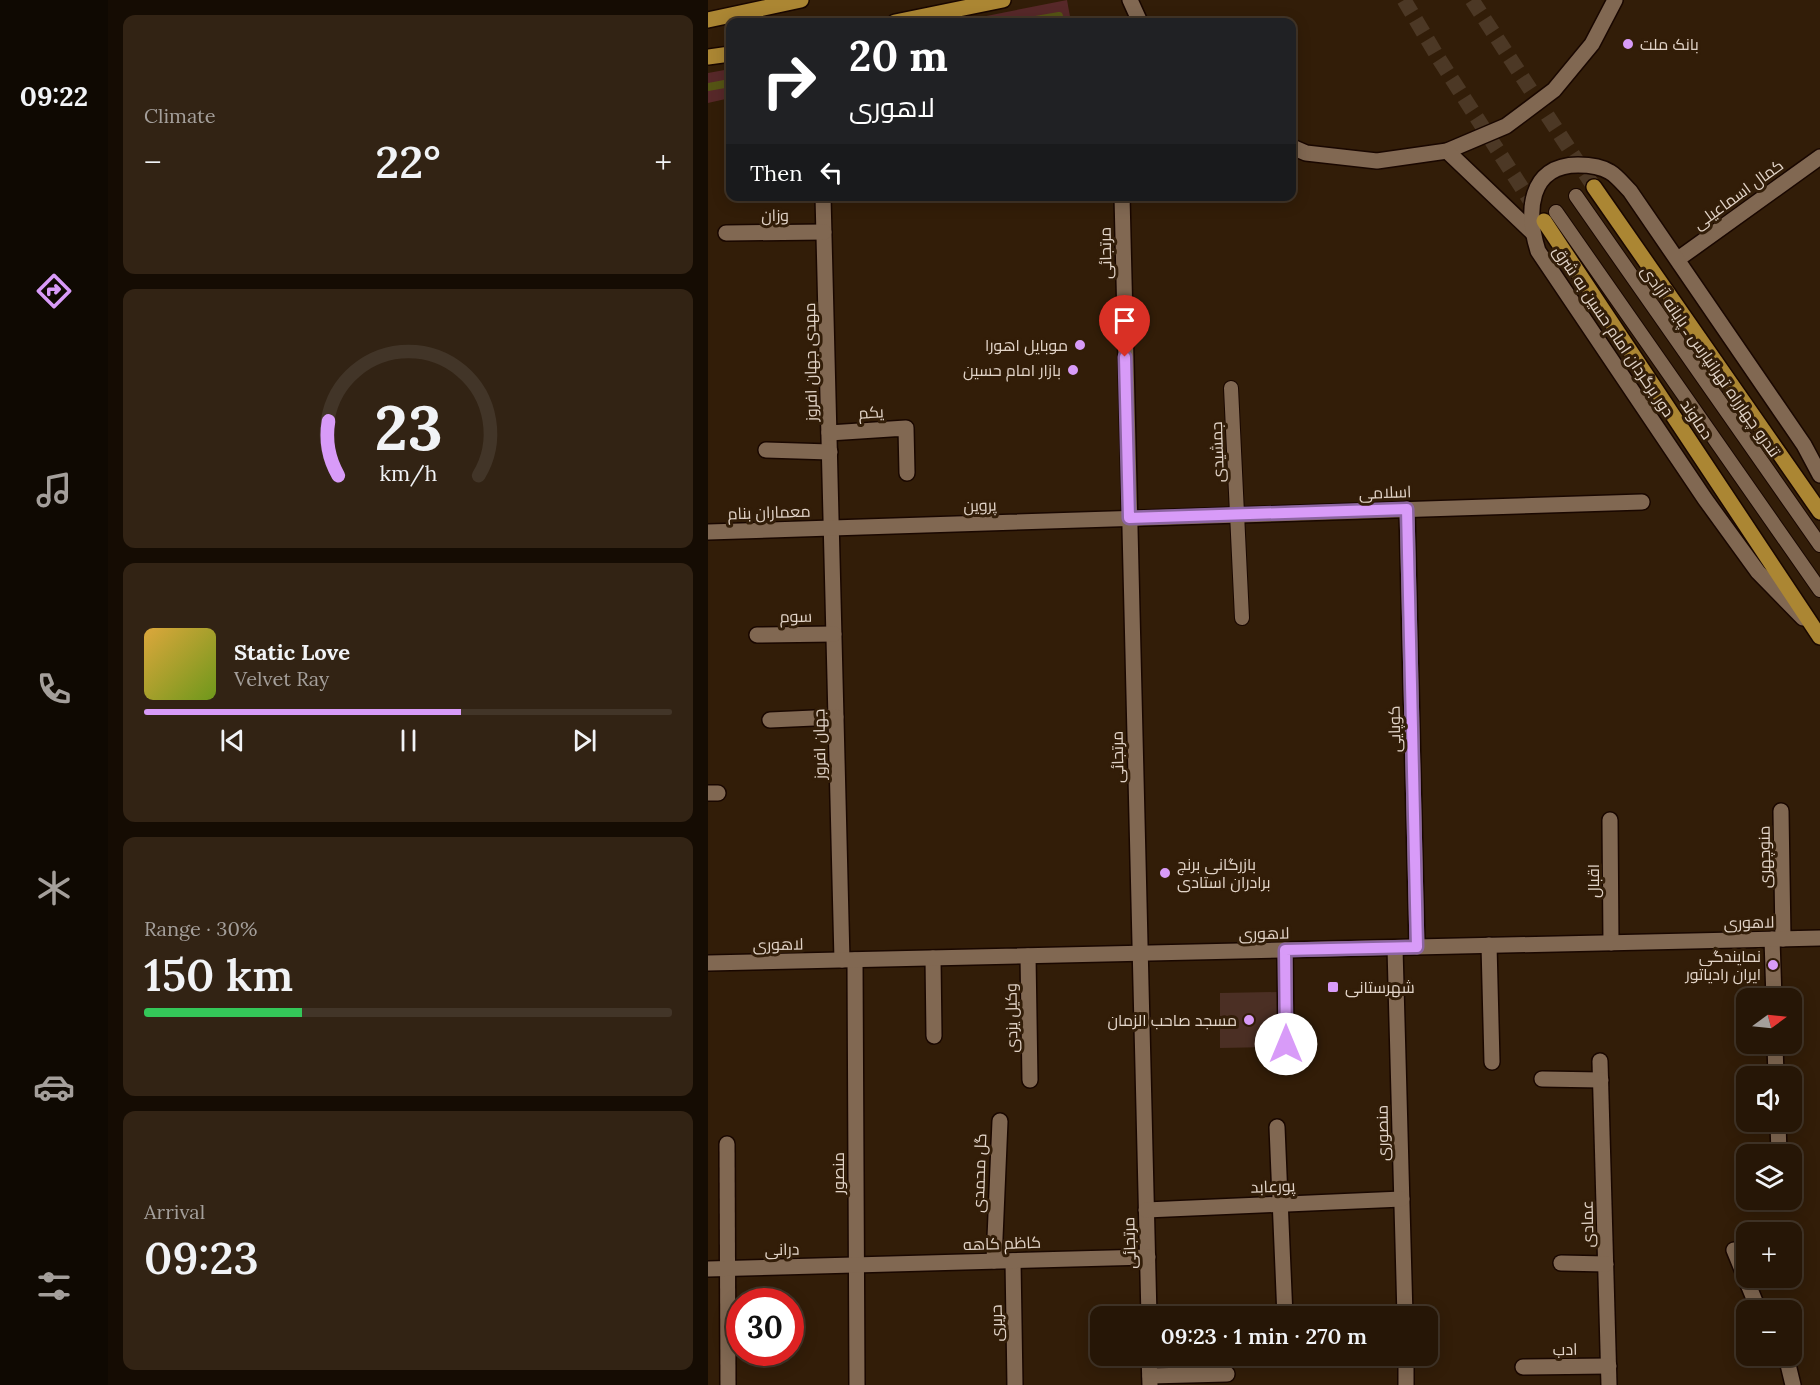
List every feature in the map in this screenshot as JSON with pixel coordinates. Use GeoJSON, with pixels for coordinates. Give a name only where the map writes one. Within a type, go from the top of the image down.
{"type":"FeatureCollection","features":[{"type":"Feature","properties":{"kind":"main road"},"geometry":{"type":"LineString","coordinates":[[708,20],[801,0]]}},
{"type":"Feature","properties":{"kind":"main road"},"geometry":{"type":"LineString","coordinates":[[915,18],[1003,0]]}},
{"type":"Feature","properties":{"kind":"main road"},"geometry":{"type":"LineString","coordinates":[[708,57],[726,55]]}},
{"type":"Feature","properties":{"kind":"main road"},"geometry":{"type":"LineString","coordinates":[[1594,187],[1820,512]]}},
{"type":"Feature","properties":{"kind":"main road","name":"دماوند"},"geometry":{"type":"LineString","coordinates":[[1538,227],[1820,636]]}},
{"type":"Feature","properties":{"kind":"street"},"geometry":{"type":"LineString","coordinates":[[1130,0],[1138,18]]}},
{"type":"Feature","properties":{"kind":"street"},"geometry":{"type":"LineString","coordinates":[[1296,149],[1306,153],[1377,161],[1447,150],[1506,126],[1554,90],[1593,44],[1615,0]]}},
{"type":"Feature","properties":{"kind":"street"},"geometry":{"type":"LineString","coordinates":[[1447,150],[1538,227]]}},
{"type":"Feature","properties":{"kind":"street","name":"کمال اسماعیلی"},"geometry":{"type":"LineString","coordinates":[[1678,259],[1820,157]]}},
{"type":"Feature","properties":{"kind":"street","name":"دور برگردان امام حسین به شرق"},"geometry":{"type":"LineString","coordinates":[[1820,475],[1804,446],[1630,191],[1610,172],[1586,165],[1563,165],[1544,176],[1535,192],[1531,211],[1538,227],[1538,251],[1705,499],[1758,572],[1820,636]]}},
{"type":"Feature","properties":{"kind":"street","name":"مهدی جهان افروز"},"geometry":{"type":"LineString","coordinates":[[823,201],[831,528]]}},
{"type":"Feature","properties":{"kind":"street","name":"مرتجائی"},"geometry":{"type":"LineString","coordinates":[[1122,201],[1149,1306]]}},
{"type":"Feature","properties":{"kind":"street","name":"وزان"},"geometry":{"type":"LineString","coordinates":[[726,233],[824,232]]}},
{"type":"Feature","properties":{"kind":"street","name":"یکم"},"geometry":{"type":"LineString","coordinates":[[829,433],[906,428],[907,473]]}},
{"type":"Feature","properties":{"kind":"street"},"geometry":{"type":"LineString","coordinates":[[766,450],[830,452]]}},
{"type":"Feature","properties":{"kind":"street","name":"اسلامی"},"geometry":{"type":"LineString","coordinates":[[1129,518],[1642,502]]}},
{"type":"Feature","properties":{"kind":"street","name":"کوپایی"},"geometry":{"type":"LineString","coordinates":[[1407,509],[1417,947]]}},
{"type":"Feature","properties":{"kind":"street","name":"پروین"},"geometry":{"type":"LineString","coordinates":[[831,528],[1129,518]]}},
{"type":"Feature","properties":{"kind":"street","name":"معماران بنام"},"geometry":{"type":"LineString","coordinates":[[708,532],[831,528]]}},
{"type":"Feature","properties":{"kind":"street","name":"جهان افروز"},"geometry":{"type":"LineString","coordinates":[[831,528],[836,717],[849,960]]}},
{"type":"Feature","properties":{"kind":"street","name":"سوم"},"geometry":{"type":"LineString","coordinates":[[758,635],[834,634]]}},
{"type":"Feature","properties":{"kind":"street"},"geometry":{"type":"LineString","coordinates":[[770,720],[836,717]]}},
{"type":"Feature","properties":{"kind":"street","name":"منوچهری"},"geometry":{"type":"LineString","coordinates":[[1775,988],[1781,811]]}},
{"type":"Feature","properties":{"kind":"street","name":"اقبال"},"geometry":{"type":"LineString","coordinates":[[1610,820],[1611,943]]}},
{"type":"Feature","properties":{"kind":"street","name":"لاهوری"},"geometry":{"type":"LineString","coordinates":[[708,963],[1820,938]]}},
{"type":"Feature","properties":{"kind":"street"},"geometry":{"type":"LineString","coordinates":[[1489,945],[1492,1062]]}},
{"type":"Feature","properties":{"kind":"street","name":"منصوری"},"geometry":{"type":"LineString","coordinates":[[1395,948],[1405,1306]]}},
{"type":"Feature","properties":{"kind":"street"},"geometry":{"type":"LineString","coordinates":[[1285,950],[1286,1044]]}},
{"type":"Feature","properties":{"kind":"street","name":"وکیل یزدی"},"geometry":{"type":"LineString","coordinates":[[1028,956],[1030,1080]]}},
{"type":"Feature","properties":{"kind":"street"},"geometry":{"type":"LineString","coordinates":[[933,958],[934,1036]]}},
{"type":"Feature","properties":{"kind":"street","name":"منصور"},"geometry":{"type":"LineString","coordinates":[[849,960],[857,1385]]}},
{"type":"Feature","properties":{"kind":"street","name":"عمادی"},"geometry":{"type":"LineString","coordinates":[[1600,1061],[1609,1385]]}},
{"type":"Feature","properties":{"kind":"street"},"geometry":{"type":"LineString","coordinates":[[1542,1079],[1601,1080]]}},
{"type":"Feature","properties":{"kind":"street","name":"گل محمدی"},"geometry":{"type":"LineString","coordinates":[[994,1261],[1000,1121]]}},
{"type":"Feature","properties":{"kind":"street"},"geometry":{"type":"LineString","coordinates":[[1277,1127],[1285,1306]]}},
{"type":"Feature","properties":{"kind":"street"},"geometry":{"type":"LineString","coordinates":[[727,1144],[728,1385]]}},
{"type":"Feature","properties":{"kind":"street","name":"پورعابد"},"geometry":{"type":"LineString","coordinates":[[1146,1210],[1402,1199]]}},
{"type":"Feature","properties":{"kind":"street"},"geometry":{"type":"LineString","coordinates":[[1734,1250],[1754,1300]]}},
{"type":"Feature","properties":{"kind":"street","name":"کاظم کاهه"},"geometry":{"type":"LineString","coordinates":[[856,1265],[1148,1257]]}},
{"type":"Feature","properties":{"kind":"street","name":"حریری"},"geometry":{"type":"LineString","coordinates":[[1013,1261],[1015,1385]]}},
{"type":"Feature","properties":{"kind":"street"},"geometry":{"type":"LineString","coordinates":[[1561,1263],[1606,1264]]}},
{"type":"Feature","properties":{"kind":"street","name":"درانی"},"geometry":{"type":"LineString","coordinates":[[708,1269],[856,1265]]}},
{"type":"Feature","properties":{"kind":"street"},"geometry":{"type":"LineString","coordinates":[[1149,1366],[1150,1381],[1227,1374]]}},
{"type":"Feature","properties":{"kind":"street"},"geometry":{"type":"LineString","coordinates":[[1406,1366],[1406,1385]]}},
{"type":"Feature","properties":{"kind":"street","name":"ادب"},"geometry":{"type":"LineString","coordinates":[[1523,1367],[1609,1366]]}},
{"type":"Feature","properties":{"kind":"street"},"geometry":{"type":"LineString","coordinates":[[1788,1366],[1793,1385]]}},
{"type":"Feature","properties":{"kind":"lane","name":"تندرو چهارراه تهرانپارس ـ پایانه آزادی"},"geometry":{"type":"LineString","coordinates":[[1576,196],[1820,545]]}},
{"type":"Feature","properties":{"kind":"lane"},"geometry":{"type":"LineString","coordinates":[[1556,212],[1820,590]]}},
{"type":"Feature","properties":{"kind":"lane","name":"جمشیدی"},"geometry":{"type":"LineString","coordinates":[[1231,388],[1242,618]]}},
{"type":"Feature","properties":{"kind":"shaded area"},"geometry":{"type":"Polygon","coordinates":[[[1067,0],[1070,18],[976,18],[1067,0]]]}},
{"type":"Feature","properties":{"kind":"shaded area"},"geometry":{"type":"Polygon","coordinates":[[[726,70],[726,99],[708,103],[708,73],[726,70]]]}},
{"type":"Feature","properties":{"kind":"building","name":"مسجد صاحب الزمان"},"geometry":{"type":"Polygon","coordinates":[[[1278,992],[1279,1047],[1220,1048],[1220,993],[1278,992]]]}},
{"type":"Feature","properties":{"kind":"waterway"},"geometry":{"type":"LineString","coordinates":[[1047,18],[1059,16]]}},
{"type":"Feature","properties":{"kind":"waterway"},"geometry":{"type":"LineString","coordinates":[[708,87],[726,84]]}},
{"type":"Feature","properties":{"kind":"tunnel"},"geometry":{"type":"LineString","coordinates":[[1404,0],[1538,213]]}},
{"type":"Feature","properties":{"kind":"tunnel"},"geometry":{"type":"LineString","coordinates":[[1472,0],[1594,187]]}},
{"type":"Feature","properties":{"kind":"place","name":"بانک ملت"},"geometry":{"type":"Point","coordinates":[1628,44]}},
{"type":"Feature","properties":{"kind":"place","name":"موبایل اهورا"},"geometry":{"type":"Point","coordinates":[1080,345]}},
{"type":"Feature","properties":{"kind":"place","name":"بازار امام حسین"},"geometry":{"type":"Point","coordinates":[1073,370]}},
{"type":"Feature","properties":{"kind":"place","name":"بازرگانی برنج برادران استادی"},"geometry":{"type":"Point","coordinates":[1165,873]}},
{"type":"Feature","properties":{"kind":"place","name":"نمایندگی ایران رادیاتور"},"geometry":{"type":"Point","coordinates":[1773,965]}},
{"type":"Feature","properties":{"kind":"place","name":"شهرستانی"},"geometry":{"type":"Point","coordinates":[1333,987]}},
{"type":"Feature","properties":{"kind":"place","name":"مسجد صاحب الزمان"},"geometry":{"type":"Point","coordinates":[1249,1020]}},
{"type":"Feature","properties":{"kind":"route"},"geometry":{"type":"LineString","coordinates":[[1125,357],[1129,518],[1407,509],[1417,947],[1285,950],[1286,1044]]}}]}
